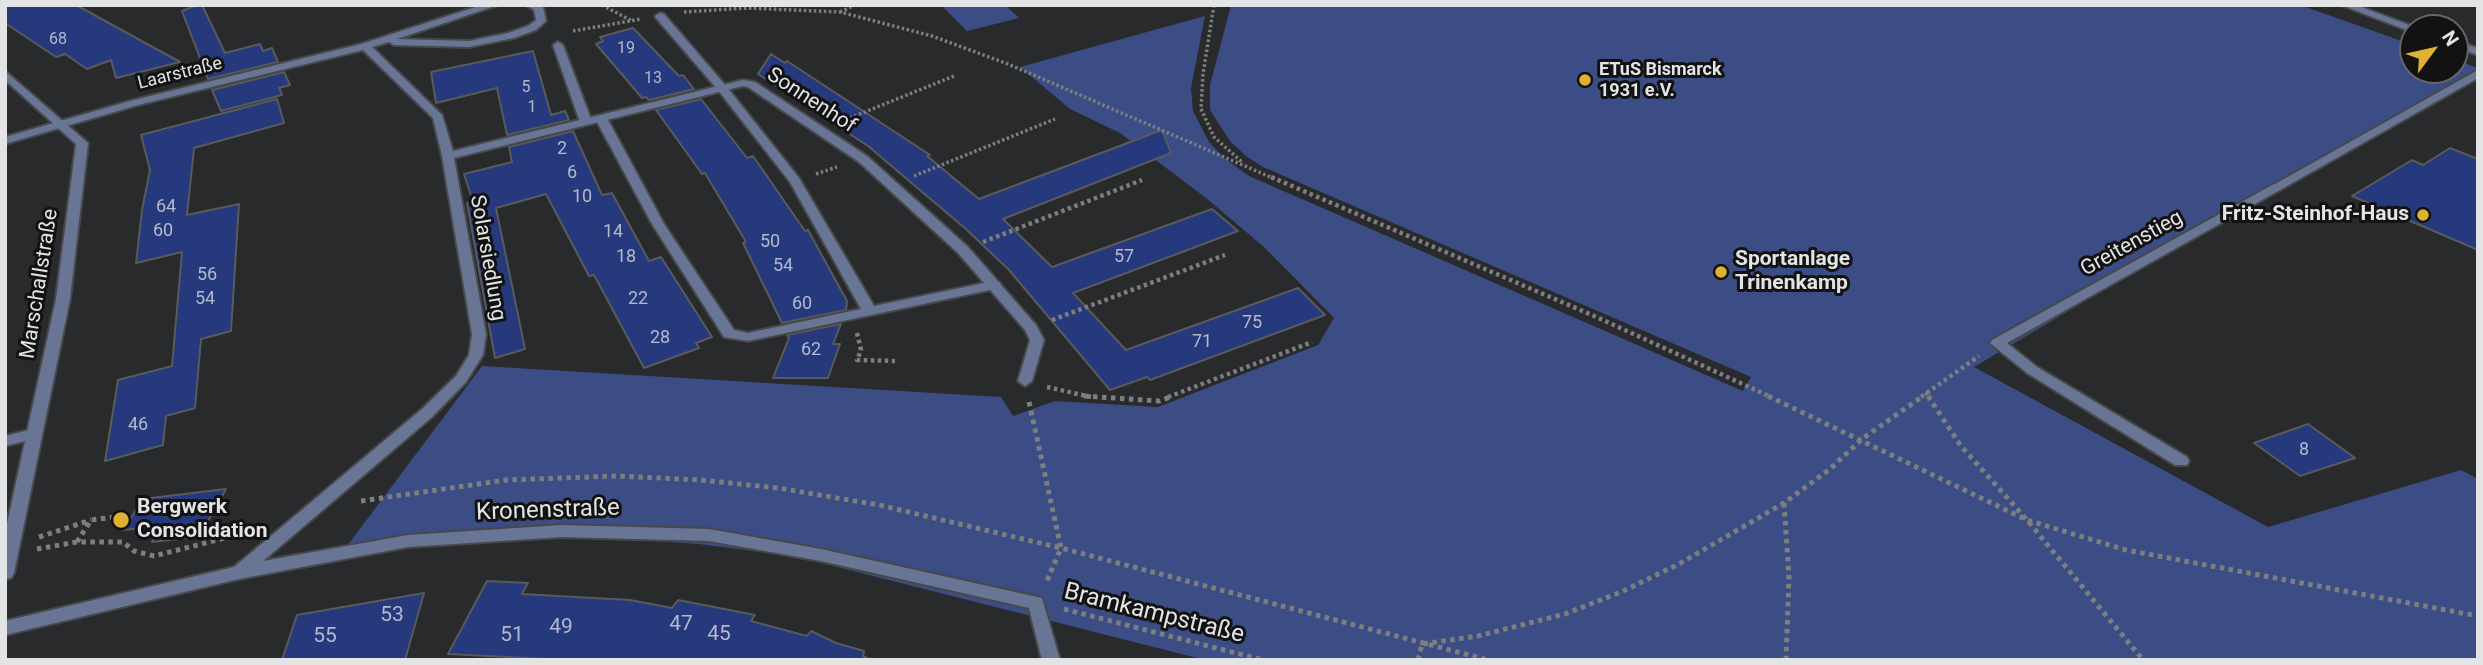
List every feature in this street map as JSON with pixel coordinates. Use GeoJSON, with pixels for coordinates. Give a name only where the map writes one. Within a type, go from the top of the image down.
{"type":"FeatureCollection","features":[{"type":"Feature","properties":{"kind":"street","name":"Laarstraße"},"geometry":{"type":"LineString","coordinates":[[5,141],[62,123],[365,46],[493,5]]}},
{"type":"Feature","properties":{"kind":"street","name":"Laarstraße"},"geometry":{"type":"LineString","coordinates":[[365,46],[399,41],[469,44],[510,36],[532,28],[541,21],[539,9],[531,5]]}},
{"type":"Feature","properties":{"kind":"street"},"geometry":{"type":"LineString","coordinates":[[2355,6],[2399,23]]}},
{"type":"Feature","properties":{"kind":"street"},"geometry":{"type":"LineString","coordinates":[[660,16],[722,88],[795,181],[870,312]]}},
{"type":"Feature","properties":{"kind":"street"},"geometry":{"type":"LineString","coordinates":[[558,45],[586,122]]}},
{"type":"Feature","properties":{"kind":"street","name":"Solarsiedlung"},"geometry":{"type":"LineString","coordinates":[[239,572],[436,404],[461,379],[476,355],[479,334],[448,156],[438,117],[365,46]]}},
{"type":"Feature","properties":{"kind":"street","name":"Greitenstieg"},"geometry":{"type":"LineString","coordinates":[[1997,344],[2478,73]]}},
{"type":"Feature","properties":{"kind":"street","name":"Marschallstraße"},"geometry":{"type":"LineString","coordinates":[[5,74],[82,143],[63,299],[5,573]]}},
{"type":"Feature","properties":{"kind":"street","name":"Sonnenhof"},"geometry":{"type":"LineString","coordinates":[[448,156],[743,83],[751,84],[822,130],[894,184],[963,250],[1031,328]]}},
{"type":"Feature","properties":{"kind":"street"},"geometry":{"type":"LineString","coordinates":[[601,118],[657,224],[729,334],[748,338],[994,285]]}},
{"type":"Feature","properties":{"kind":"street"},"geometry":{"type":"LineString","coordinates":[[1025,381],[1037,340],[1031,328]]}},
{"type":"Feature","properties":{"kind":"street"},"geometry":{"type":"LineString","coordinates":[[1997,344],[2032,370],[2181,461]]}},
{"type":"Feature","properties":{"kind":"street"},"geometry":{"type":"LineString","coordinates":[[5,441],[33,434]]}},
{"type":"Feature","properties":{"kind":"street","name":"Kronenstraße"},"geometry":{"type":"LineString","coordinates":[[5,628],[239,572],[408,541],[562,531],[709,535],[821,555],[1037,603]]}},
{"type":"Feature","properties":{"kind":"street"},"geometry":{"type":"LineString","coordinates":[[1037,603],[1051,660]]}},
{"type":"Feature","properties":{"kind":"path"},"geometry":{"type":"LineString","coordinates":[[602,5],[632,21]]}},
{"type":"Feature","properties":{"kind":"path"},"geometry":{"type":"LineString","coordinates":[[840,12],[855,5]]}},
{"type":"Feature","properties":{"kind":"path"},"geometry":{"type":"LineString","coordinates":[[1214,5],[1203,74],[1201,109],[1214,137],[1248,167]]}},
{"type":"Feature","properties":{"kind":"path"},"geometry":{"type":"LineString","coordinates":[[563,33],[696,10],[746,8],[840,12],[932,36],[1008,64],[1592,315],[1862,439],[1913,467],[2028,520],[2126,550],[2478,616]]}},
{"type":"Feature","properties":{"kind":"path"},"geometry":{"type":"LineString","coordinates":[[822,130],[954,76]]}},
{"type":"Feature","properties":{"kind":"path"},"geometry":{"type":"LineString","coordinates":[[894,184],[1055,119]]}},
{"type":"Feature","properties":{"kind":"path"},"geometry":{"type":"LineString","coordinates":[[795,181],[863,159]]}},
{"type":"Feature","properties":{"kind":"path"},"geometry":{"type":"LineString","coordinates":[[963,250],[1142,180]]}},
{"type":"Feature","properties":{"kind":"path"},"geometry":{"type":"LineString","coordinates":[[1031,328],[1225,255]]}},
{"type":"Feature","properties":{"kind":"path"},"geometry":{"type":"LineString","coordinates":[[854,315],[861,350],[858,360],[895,360]]}},
{"type":"Feature","properties":{"kind":"path"},"geometry":{"type":"LineString","coordinates":[[1037,603],[1060,548],[1025,381],[1094,398],[1160,401],[1312,342]]}},
{"type":"Feature","properties":{"kind":"path"},"geometry":{"type":"LineString","coordinates":[[1422,644],[1478,636],[1565,614],[1621,592],[1679,564],[1784,503],[1830,469],[1862,439],[1997,344]]}},
{"type":"Feature","properties":{"kind":"path"},"geometry":{"type":"LineString","coordinates":[[1926,392],[1961,446],[2028,520],[2143,660]]}},
{"type":"Feature","properties":{"kind":"path"},"geometry":{"type":"LineString","coordinates":[[309,512],[387,496],[506,480],[617,476],[701,480],[879,505],[1060,548],[1488,660]]}},
{"type":"Feature","properties":{"kind":"path"},"geometry":{"type":"LineString","coordinates":[[1784,503],[1789,577],[1787,660]]}},
{"type":"Feature","properties":{"kind":"path"},"geometry":{"type":"LineString","coordinates":[[34,538],[91,520],[116,517]]}},
{"type":"Feature","properties":{"kind":"path"},"geometry":{"type":"LineString","coordinates":[[77,542],[91,520]]}},
{"type":"Feature","properties":{"kind":"path"},"geometry":{"type":"LineString","coordinates":[[8,555],[77,542],[123,542],[134,551],[154,556],[220,542],[258,529]]}},
{"type":"Feature","properties":{"kind":"path","name":"Bramkampstraße"},"geometry":{"type":"LineString","coordinates":[[1037,603],[1263,660]]}},
{"type":"Feature","properties":{"kind":"path"},"geometry":{"type":"LineString","coordinates":[[1418,660],[1422,644]]}},
{"type":"Feature","properties":{"kind":"shaded area"},"geometry":{"type":"Polygon","coordinates":[[[941,5],[1005,5],[1019,18],[967,31],[941,5]]]}},
{"type":"Feature","properties":{"kind":"shaded area"},"geometry":{"type":"Polygon","coordinates":[[[1231,5],[2300,5],[2399,40],[2399,84],[2451,84],[1974,367],[2268,527],[2461,470],[2478,479],[2478,660],[1205,660],[794,556],[699,544],[576,536],[347,546],[482,366],[1001,397],[1013,416],[1055,401],[1158,407],[1318,345],[1334,318],[1264,247],[1206,198],[1120,133],[1070,109],[1020,67],[1205,16],[1191,88],[1193,111],[1209,142],[1223,157],[1249,176],[1743,391],[1751,377],[1263,167],[1230,141],[1210,110],[1210,85],[1231,5]]]}},
{"type":"Feature","properties":{"kind":"shaded area"},"geometry":{"type":"Polygon","coordinates":[[[2469,65],[2478,68],[2469,73],[2469,65]]]}},
{"type":"Feature","properties":{"kind":"building"},"geometry":{"type":"Polygon","coordinates":[[[5,5],[76,5],[180,62],[116,78],[111,60],[87,69],[65,54],[56,57],[5,23],[5,5]]]}},
{"type":"Feature","properties":{"kind":"building"},"geometry":{"type":"Polygon","coordinates":[[[202,5],[225,53],[260,44],[263,51],[272,48],[278,62],[208,79],[182,11],[202,5]]]}},
{"type":"Feature","properties":{"kind":"building"},"geometry":{"type":"Polygon","coordinates":[[[633,28],[679,76],[683,75],[694,89],[649,100],[642,98],[596,44],[603,41],[600,37],[633,28]]]}},
{"type":"Feature","properties":{"kind":"building"},"geometry":{"type":"Polygon","coordinates":[[[533,51],[551,115],[565,111],[569,120],[507,135],[497,88],[436,103],[431,72],[533,51]]]}},
{"type":"Feature","properties":{"kind":"building"},"geometry":{"type":"Polygon","coordinates":[[[771,54],[785,63],[787,61],[930,155],[927,156],[979,199],[1162,130],[1171,153],[1003,219],[1052,267],[1212,209],[1238,231],[1073,293],[1126,350],[1298,288],[1325,315],[1150,380],[1147,377],[1110,390],[1009,270],[967,230],[868,146],[758,74],[771,54]]]}},
{"type":"Feature","properties":{"kind":"building"},"geometry":{"type":"Polygon","coordinates":[[[284,72],[290,85],[279,88],[282,95],[221,111],[212,90],[284,72]]]}},
{"type":"Feature","properties":{"kind":"building"},"geometry":{"type":"Polygon","coordinates":[[[277,99],[284,123],[194,148],[187,215],[239,204],[231,331],[201,339],[195,408],[166,416],[163,445],[105,461],[118,380],[172,366],[182,252],[136,263],[150,170],[141,135],[277,99]]]}},
{"type":"Feature","properties":{"kind":"building"},"geometry":{"type":"Polygon","coordinates":[[[701,99],[747,158],[753,156],[805,231],[808,230],[847,301],[846,310],[782,323],[743,243],[746,242],[705,173],[702,174],[656,110],[701,99]]]}},
{"type":"Feature","properties":{"kind":"building"},"geometry":{"type":"Polygon","coordinates":[[[573,131],[602,195],[612,193],[649,261],[661,257],[712,337],[696,343],[699,348],[644,368],[594,275],[589,276],[546,194],[496,208],[525,349],[495,358],[467,203],[473,202],[464,174],[512,162],[509,147],[573,131]]]}},
{"type":"Feature","properties":{"kind":"building","name":"Fritz-Steinhof-Haus"},"geometry":{"type":"Polygon","coordinates":[[[2450,148],[2478,159],[2478,250],[2352,196],[2412,160],[2423,165],[2450,148]]]}},
{"type":"Feature","properties":{"kind":"building"},"geometry":{"type":"Polygon","coordinates":[[[841,324],[833,344],[840,344],[828,378],[773,378],[789,338],[787,335],[841,324]]]}},
{"type":"Feature","properties":{"kind":"building"},"geometry":{"type":"Polygon","coordinates":[[[2308,424],[2355,458],[2300,476],[2254,443],[2308,424]]]}},
{"type":"Feature","properties":{"kind":"building","name":"Bergwerk Consolidation"},"geometry":{"type":"Polygon","coordinates":[[[226,489],[208,521],[203,522],[195,537],[152,542],[161,526],[123,530],[143,499],[226,489]]]}},
{"type":"Feature","properties":{"kind":"building"},"geometry":{"type":"Polygon","coordinates":[[[487,581],[528,583],[522,594],[630,600],[672,608],[678,600],[755,615],[751,621],[807,636],[811,631],[836,643],[864,651],[863,656],[871,660],[565,660],[448,654],[487,581]]]}},
{"type":"Feature","properties":{"kind":"building"},"geometry":{"type":"Polygon","coordinates":[[[424,593],[405,660],[282,660],[297,615],[424,593]]]}},
{"type":"Feature","properties":{"kind":"place","name":"ETuS Bismarck 1931 e.V."},"geometry":{"type":"Point","coordinates":[1585,80]}},
{"type":"Feature","properties":{"kind":"place","name":"Fritz-Steinhof-Haus"},"geometry":{"type":"Point","coordinates":[2423,215]}},
{"type":"Feature","properties":{"kind":"place","name":"Sportanlage Trinenkamp"},"geometry":{"type":"Point","coordinates":[1721,272]}},
{"type":"Feature","properties":{"kind":"place","name":"Bergwerk Consolidation"},"geometry":{"type":"Point","coordinates":[121,520]}}]}
